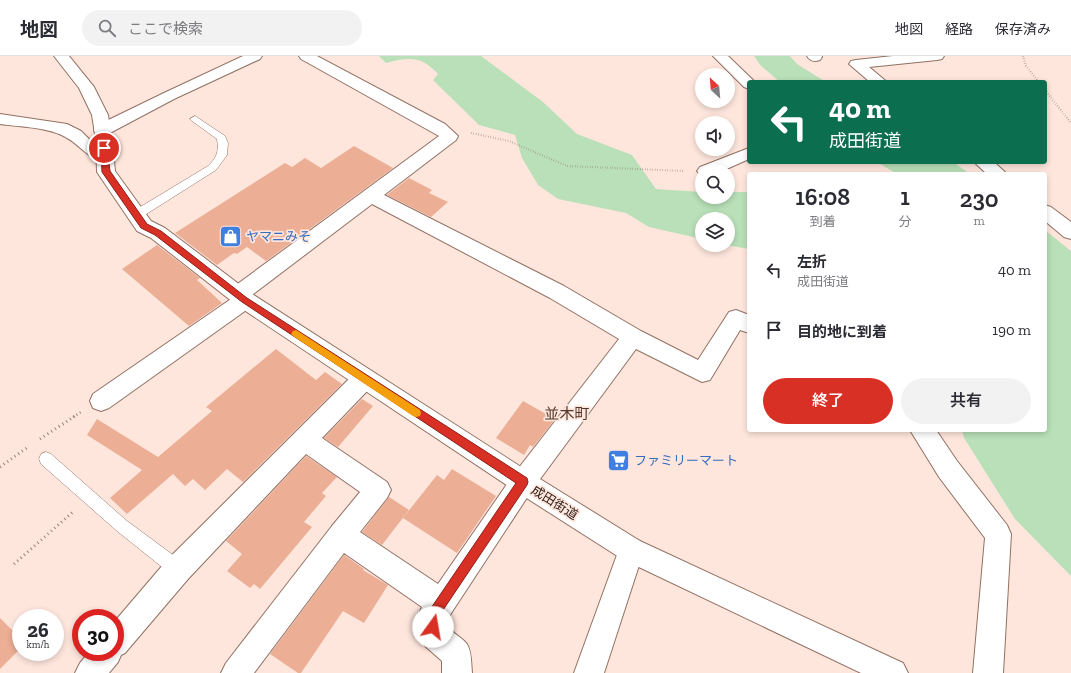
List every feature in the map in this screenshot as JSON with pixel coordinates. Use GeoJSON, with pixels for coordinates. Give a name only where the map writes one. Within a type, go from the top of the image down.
{"type":"FeatureCollection","features":[{"type":"Feature","properties":{"kind":"main road","name":"成田街道"},"geometry":{"type":"LineString","coordinates":[[61,56],[86,87],[100,115],[106,172],[144,226],[158,233],[242,297],[364,379],[631,550],[893,673]]}},
{"type":"Feature","properties":{"kind":"main road"},"geometry":{"type":"LineString","coordinates":[[102,130],[169,96],[255,56]]}},
{"type":"Feature","properties":{"kind":"main road"},"geometry":{"type":"LineString","coordinates":[[101,401],[242,297],[450,136],[439,128],[306,56]]}},
{"type":"Feature","properties":{"kind":"main road"},"geometry":{"type":"LineString","coordinates":[[720,56],[747,82]]}},
{"type":"Feature","properties":{"kind":"main road"},"geometry":{"type":"LineString","coordinates":[[876,80],[856,64],[902,58],[937,56]]}},
{"type":"Feature","properties":{"kind":"main road"},"geometry":{"type":"LineString","coordinates":[[0,119],[61,128],[75,135],[84,144],[104,156]]}},
{"type":"Feature","properties":{"kind":"main road"},"geometry":{"type":"LineString","coordinates":[[724,164],[747,155]]}},
{"type":"Feature","properties":{"kind":"main road"},"geometry":{"type":"LineString","coordinates":[[986,164],[996,172]]}},
{"type":"Feature","properties":{"kind":"main road"},"geometry":{"type":"LineString","coordinates":[[372,196],[557,292],[633,337],[702,373],[736,318],[747,324]]}},
{"type":"Feature","properties":{"kind":"main road"},"geometry":{"type":"LineString","coordinates":[[1047,213],[1071,232]]}},
{"type":"Feature","properties":{"kind":"main road"},"geometry":{"type":"LineString","coordinates":[[457,673],[456,654],[434,636],[431,618],[523,482],[633,337]]}},
{"type":"Feature","properties":{"kind":"main road"},"geometry":{"type":"LineString","coordinates":[[124,632],[178,569],[364,379]]}},
{"type":"Feature","properties":{"kind":"main road"},"geometry":{"type":"LineString","coordinates":[[923,432],[948,469],[998,534],[988,673]]}},
{"type":"Feature","properties":{"kind":"main road"},"geometry":{"type":"LineString","coordinates":[[236,673],[378,490],[304,440]]}},
{"type":"Feature","properties":{"kind":"main road"},"geometry":{"type":"LineString","coordinates":[[342,535],[441,603]]}},
{"type":"Feature","properties":{"kind":"main road"},"geometry":{"type":"LineString","coordinates":[[589,673],[631,550]]}},
{"type":"Feature","properties":{"kind":"main road"},"geometry":{"type":"LineString","coordinates":[[90,673],[100,661]]}},
{"type":"Feature","properties":{"kind":"lane"},"geometry":{"type":"LineString","coordinates":[[136,215],[212,168],[221,159],[224,148],[222,138],[195,119]]}},
{"type":"Feature","properties":{"kind":"lane"},"geometry":{"type":"LineString","coordinates":[[46,459],[122,526],[178,569]]}},
{"type":"Feature","properties":{"kind":"path"},"geometry":{"type":"LineString","coordinates":[[1023,56],[1026,66],[1037,80]]}},
{"type":"Feature","properties":{"kind":"path"},"geometry":{"type":"LineString","coordinates":[[1047,93],[1071,123]]}},
{"type":"Feature","properties":{"kind":"path"},"geometry":{"type":"LineString","coordinates":[[450,136],[466,132],[509,141],[566,166],[688,171]]}},
{"type":"Feature","properties":{"kind":"path"},"geometry":{"type":"LineString","coordinates":[[37,441],[101,401]]}},
{"type":"Feature","properties":{"kind":"path"},"geometry":{"type":"LineString","coordinates":[[0,467],[32,445]]}},
{"type":"Feature","properties":{"kind":"path"},"geometry":{"type":"LineString","coordinates":[[14,564],[89,497]]}},
{"type":"Feature","properties":{"kind":"green space"},"geometry":{"type":"Polygon","coordinates":[[[379,56],[481,56],[543,102],[577,134],[632,155],[656,189],[695,192],[695,204],[735,204],[735,192],[747,192],[747,249],[735,247],[735,212],[695,212],[695,237],[649,227],[626,213],[558,199],[538,185],[522,158],[515,135],[479,125],[433,80],[438,74],[432,68],[420,61],[409,59],[386,63],[379,56]]]}},
{"type":"Feature","properties":{"kind":"green space"},"geometry":{"type":"Polygon","coordinates":[[[754,56],[790,56],[797,64],[823,80],[778,80],[760,65],[754,56]]]}},
{"type":"Feature","properties":{"kind":"green space"},"geometry":{"type":"Polygon","coordinates":[[[880,164],[956,164],[967,172],[894,172],[880,164]]]}},
{"type":"Feature","properties":{"kind":"green space"},"geometry":{"type":"Polygon","coordinates":[[[1047,232],[1071,251],[1071,576],[1015,519],[964,438],[962,432],[1047,432],[1047,232]]]}},
{"type":"Feature","properties":{"kind":"building"},"geometry":{"type":"Polygon","coordinates":[[[354,146],[393,168],[266,261],[247,247],[237,254],[234,253],[217,265],[175,233],[285,163],[292,167],[305,158],[321,168],[354,146]]]}},
{"type":"Feature","properties":{"kind":"building"},"geometry":{"type":"Polygon","coordinates":[[[409,178],[432,190],[429,193],[448,202],[431,217],[387,195],[409,178]]]}},
{"type":"Feature","properties":{"kind":"building"},"geometry":{"type":"Polygon","coordinates":[[[157,245],[200,278],[197,280],[222,303],[189,326],[122,269],[157,245]]]}},
{"type":"Feature","properties":{"kind":"building"},"geometry":{"type":"Polygon","coordinates":[[[276,349],[316,380],[325,372],[342,384],[243,482],[227,469],[205,490],[193,479],[185,486],[173,474],[127,514],[110,498],[142,470],[87,435],[97,419],[158,457],[212,411],[206,407],[276,349]]]}},
{"type":"Feature","properties":{"kind":"building"},"geometry":{"type":"Polygon","coordinates":[[[362,399],[373,406],[338,447],[324,438],[362,399]]]}},
{"type":"Feature","properties":{"kind":"building"},"geometry":{"type":"Polygon","coordinates":[[[523,401],[555,419],[533,447],[530,445],[524,455],[496,438],[523,401]]]}},
{"type":"Feature","properties":{"kind":"building"},"geometry":{"type":"Polygon","coordinates":[[[306,456],[337,477],[322,493],[326,496],[304,522],[312,527],[260,589],[254,584],[250,588],[227,571],[242,554],[226,541],[306,456]]]}},
{"type":"Feature","properties":{"kind":"building"},"geometry":{"type":"Polygon","coordinates":[[[452,469],[496,496],[457,553],[403,518],[437,475],[444,480],[452,469]]]}},
{"type":"Feature","properties":{"kind":"building"},"geometry":{"type":"Polygon","coordinates":[[[389,497],[409,510],[382,545],[362,532],[389,497]]]}},
{"type":"Feature","properties":{"kind":"building"},"geometry":{"type":"Polygon","coordinates":[[[344,555],[364,569],[363,570],[388,585],[364,623],[343,611],[301,673],[298,673],[270,654],[344,555]]]}},
{"type":"Feature","properties":{"kind":"building"},"geometry":{"type":"Polygon","coordinates":[[[0,618],[12,630],[12,657],[0,669],[0,618]]]}},
{"type":"Feature","properties":{"kind":"slow traffic"},"geometry":{"type":"LineString","coordinates":[[296,334],[416,413]]}},
{"type":"Feature","properties":{"kind":"place","name":"ヤマニみそ"},"geometry":{"type":"Point","coordinates":[230,236]}},
{"type":"Feature","properties":{"kind":"place","name":"ファミリーマート"},"geometry":{"type":"Point","coordinates":[619,460]}},
{"type":"Feature","properties":{"kind":"district","name":"並木町"},"geometry":{"type":"Point","coordinates":[567,414]}},
{"type":"Feature","properties":{"kind":"route"},"geometry":{"type":"LineString","coordinates":[[104,148],[106,172],[144,226],[158,233],[244,300],[523,482],[431,618],[433,627]]}}]}
